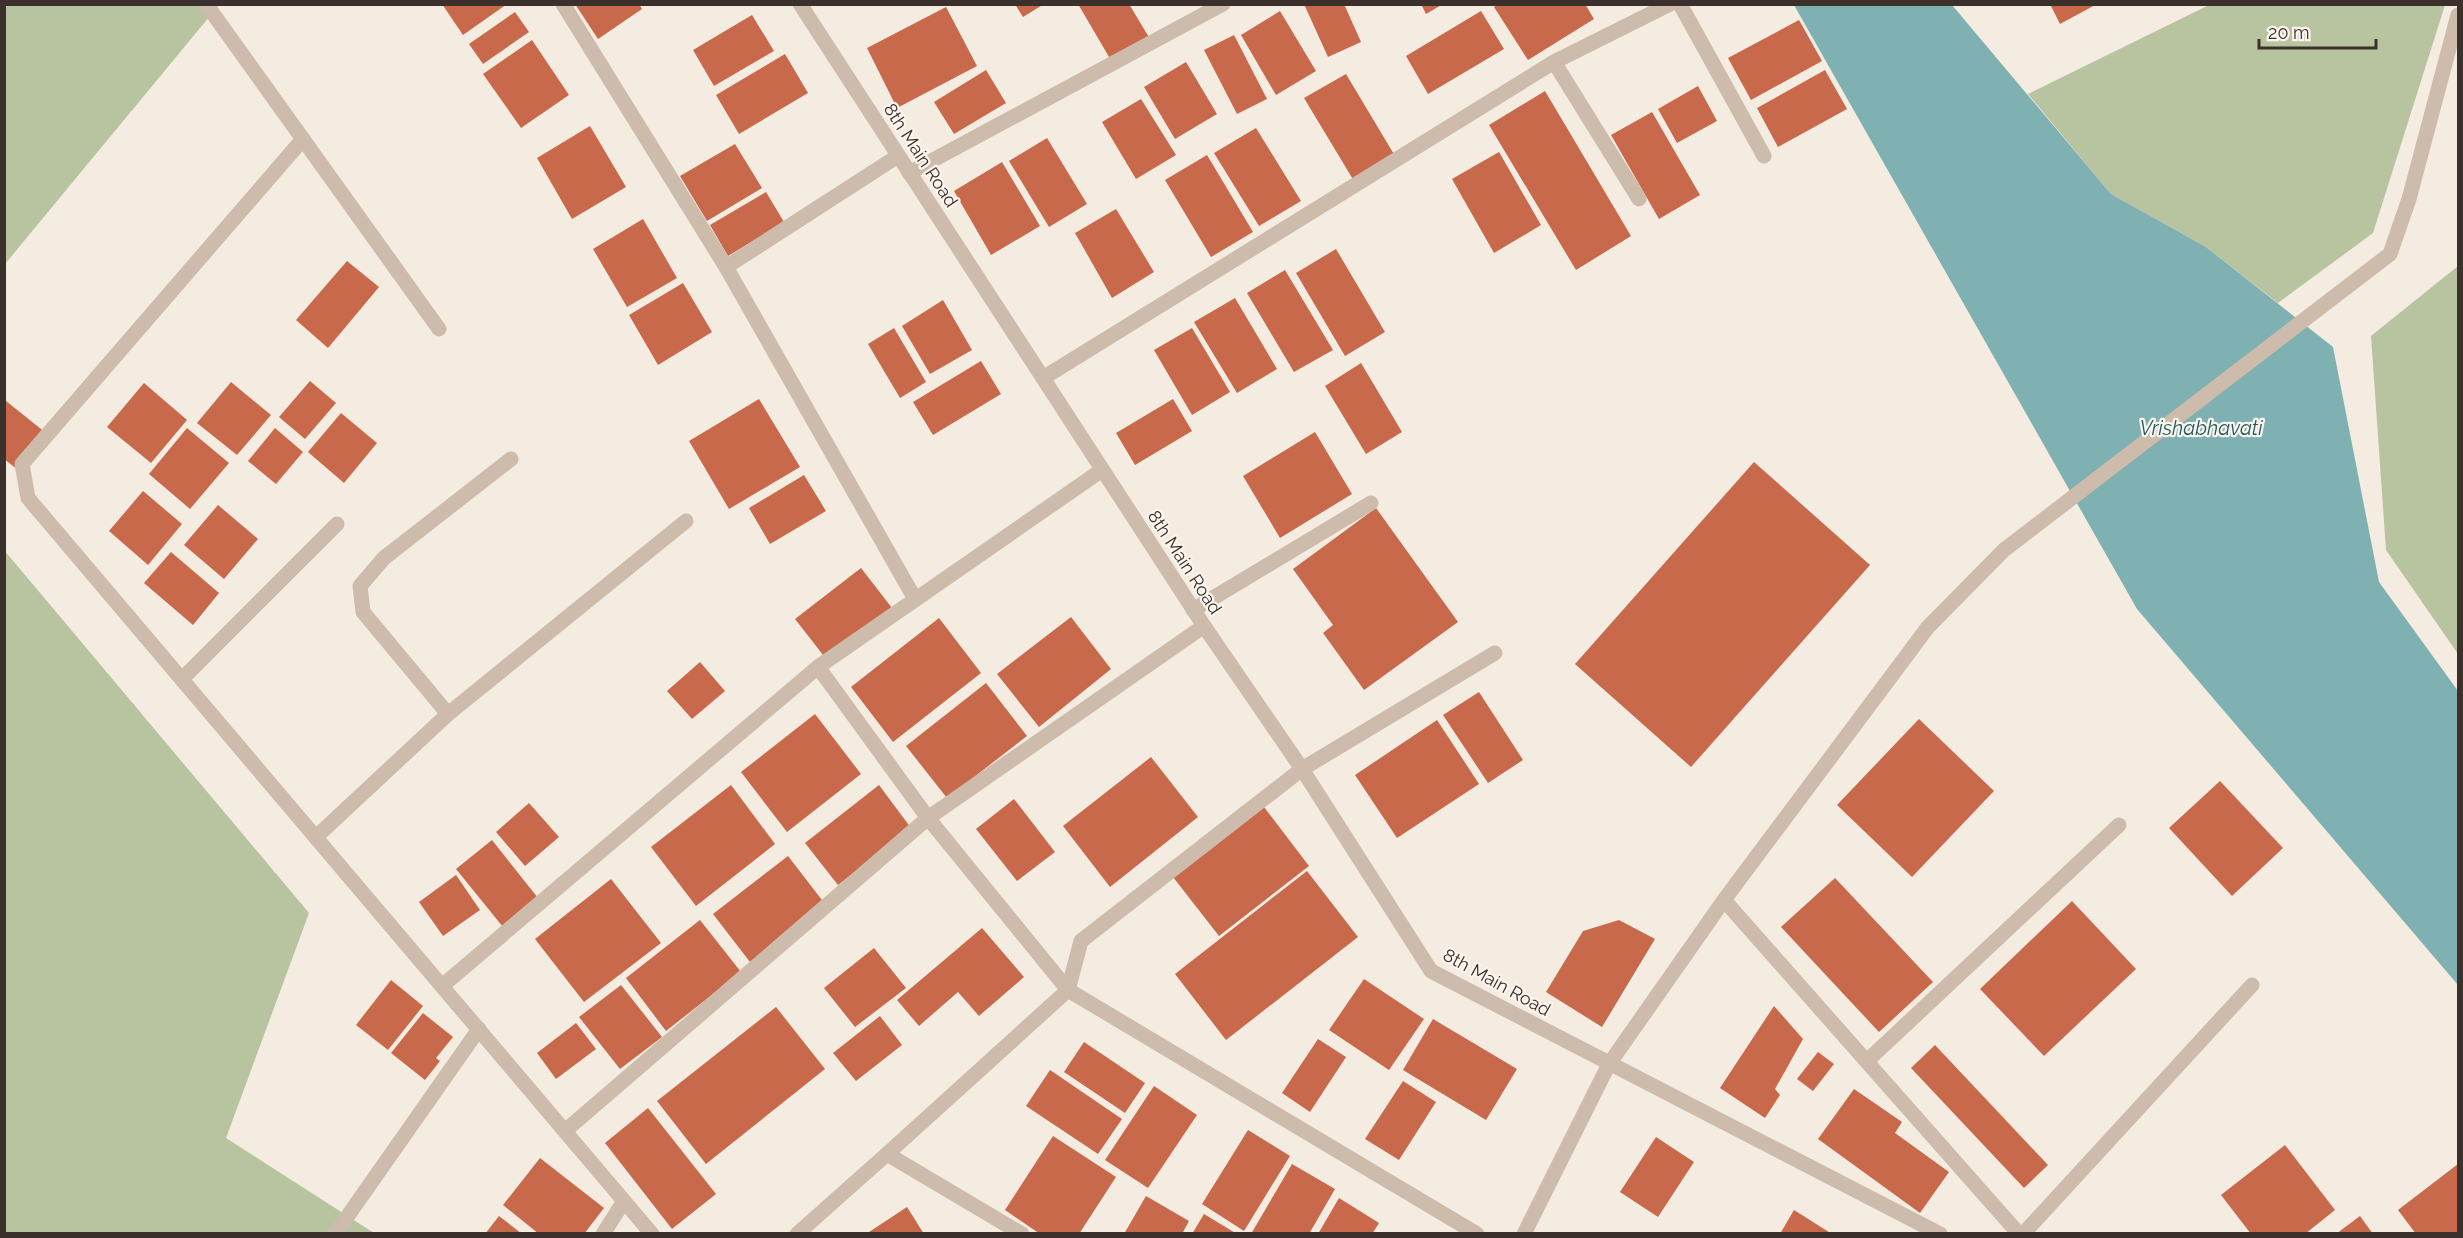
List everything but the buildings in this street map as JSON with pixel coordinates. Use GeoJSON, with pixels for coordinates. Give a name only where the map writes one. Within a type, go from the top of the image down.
{"type":"FeatureCollection","features":[{"type":"Feature","properties":{"kind":"street"},"geometry":{"type":"LineString","coordinates":[[206,4],[439,329]]}},
{"type":"Feature","properties":{"kind":"street"},"geometry":{"type":"LineString","coordinates":[[563,4],[726,267],[915,599]]}},
{"type":"Feature","properties":{"kind":"street","name":"8th Main Road"},"geometry":{"type":"LineString","coordinates":[[800,4],[1193,610],[1302,769],[1431,971],[1940,1233]]}},
{"type":"Feature","properties":{"kind":"street"},"geometry":{"type":"LineString","coordinates":[[909,173],[1223,4]]}},
{"type":"Feature","properties":{"kind":"street"},"geometry":{"type":"LineString","coordinates":[[1042,378],[1554,62],[1670,4]]}},
{"type":"Feature","properties":{"kind":"street"},"geometry":{"type":"LineString","coordinates":[[1680,4],[1764,156]]}},
{"type":"Feature","properties":{"kind":"street"},"geometry":{"type":"LineString","coordinates":[[1524,1233],[1609,1064],[1724,900],[1928,627],[2004,550],[2390,254],[2409,199],[2458,15]]}},
{"type":"Feature","properties":{"kind":"street"},"geometry":{"type":"LineString","coordinates":[[1554,62],[1639,199]]}},
{"type":"Feature","properties":{"kind":"street"},"geometry":{"type":"LineString","coordinates":[[303,140],[22,464],[28,498],[652,1233]]}},
{"type":"Feature","properties":{"kind":"street"},"geometry":{"type":"LineString","coordinates":[[726,267],[898,156]]}},
{"type":"Feature","properties":{"kind":"street"},"geometry":{"type":"LineString","coordinates":[[448,714],[363,612],[360,586],[384,558],[512,459]]}},
{"type":"Feature","properties":{"kind":"street"},"geometry":{"type":"LineString","coordinates":[[442,986],[818,667],[1102,470]]}},
{"type":"Feature","properties":{"kind":"street"},"geometry":{"type":"LineString","coordinates":[[1193,610],[1371,503]]}},
{"type":"Feature","properties":{"kind":"street"},"geometry":{"type":"LineString","coordinates":[[316,837],[448,714],[686,521]]}},
{"type":"Feature","properties":{"kind":"street"},"geometry":{"type":"LineString","coordinates":[[182,680],[337,524]]}},
{"type":"Feature","properties":{"kind":"street"},"geometry":{"type":"LineString","coordinates":[[565,1131],[928,818],[1204,626]]}},
{"type":"Feature","properties":{"kind":"street"},"geometry":{"type":"LineString","coordinates":[[797,1233],[1068,990],[1081,941],[1302,769],[1494,653]]}},
{"type":"Feature","properties":{"kind":"street"},"geometry":{"type":"LineString","coordinates":[[818,667],[928,818],[1068,990],[1477,1233]]}},
{"type":"Feature","properties":{"kind":"street"},"geometry":{"type":"LineString","coordinates":[[1868,1060],[2119,825]]}},
{"type":"Feature","properties":{"kind":"street"},"geometry":{"type":"LineString","coordinates":[[1724,900],[2021,1233],[2252,985]]}},
{"type":"Feature","properties":{"kind":"street"},"geometry":{"type":"LineString","coordinates":[[335,1233],[479,1029]]}},
{"type":"Feature","properties":{"kind":"street"},"geometry":{"type":"LineString","coordinates":[[887,1154],[1022,1233]]}},
{"type":"Feature","properties":{"kind":"street"},"geometry":{"type":"LineString","coordinates":[[603,1233],[624,1201]]}},
{"type":"Feature","properties":{"kind":"green space"},"geometry":{"type":"Polygon","coordinates":[[[5,5],[219,5],[5,264],[5,5]]]}},
{"type":"Feature","properties":{"kind":"green space"},"geometry":{"type":"Polygon","coordinates":[[[2209,5],[2445,5],[2373,233],[2278,303],[2206,247],[2111,194],[2028,94],[2209,5]]]}},
{"type":"Feature","properties":{"kind":"green space"},"geometry":{"type":"Polygon","coordinates":[[[2458,266],[2458,654],[2386,550],[2371,336],[2458,266]]]}},
{"type":"Feature","properties":{"kind":"green space"},"geometry":{"type":"Polygon","coordinates":[[[4,550],[309,913],[226,1138],[374,1233],[5,1233],[4,550]]]}},
{"type":"Feature","properties":{"kind":"water","name":"Vrishabhavati"},"geometry":{"type":"Polygon","coordinates":[[[1794,5],[1952,5],[2111,194],[2206,247],[2333,347],[2379,582],[2458,691],[2458,985],[2137,609],[1794,5]]]}}]}
